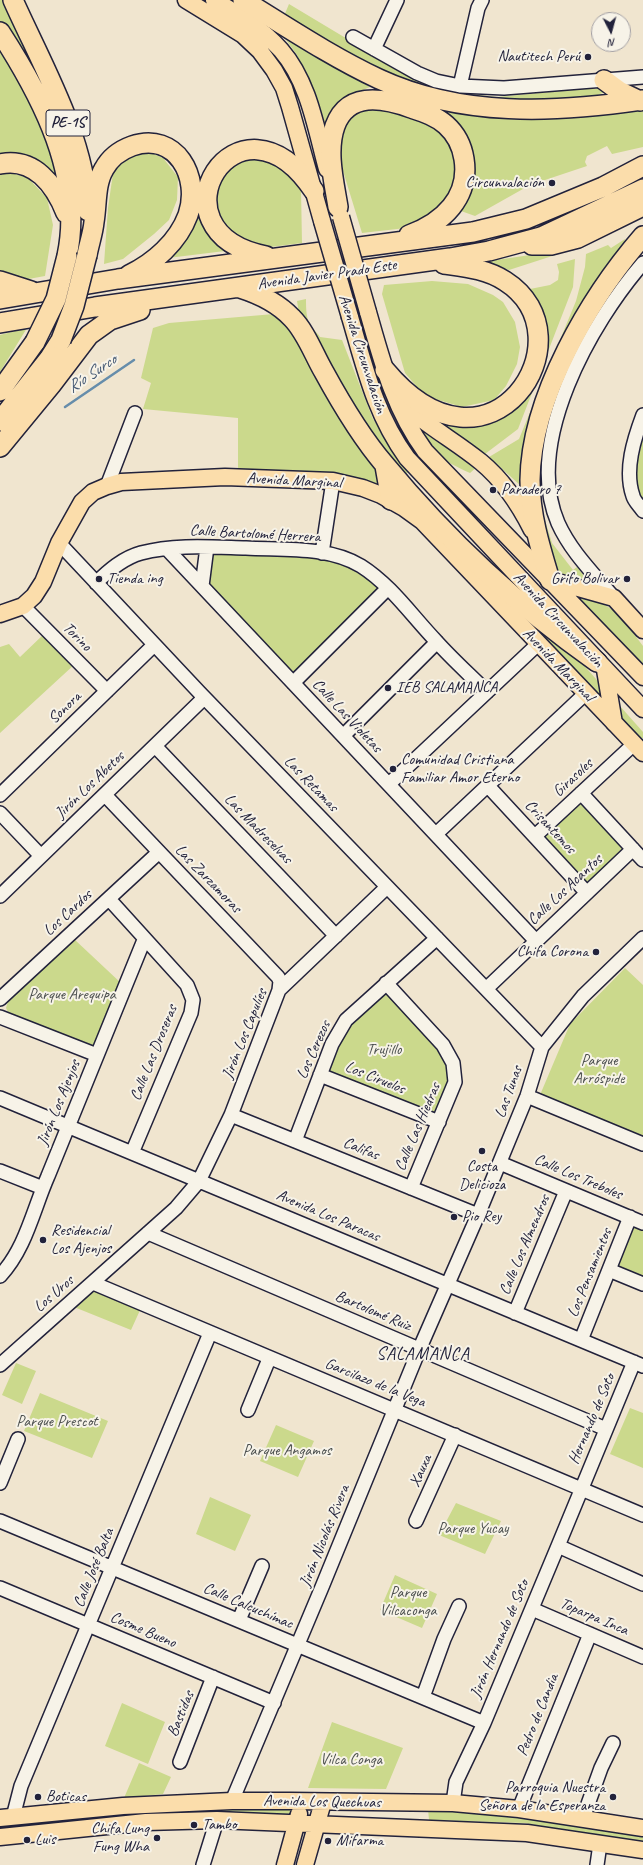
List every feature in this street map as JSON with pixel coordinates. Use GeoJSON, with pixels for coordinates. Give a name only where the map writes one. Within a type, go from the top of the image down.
{"type":"FeatureCollection","features":[{"type":"Feature","properties":{"kind":"highway","name":"PE-1S"},"geometry":{"type":"LineString","coordinates":[[0,421],[49,359],[61,340],[78,296],[87,255],[87,206],[77,150],[69,126],[13,0]]}},
{"type":"Feature","properties":{"kind":"highway"},"geometry":{"type":"LineString","coordinates":[[243,0],[352,66],[380,79],[423,95],[455,103],[521,110],[596,106],[642,100]]}},
{"type":"Feature","properties":{"kind":"highway","name":"PE-1S"},"geometry":{"type":"LineString","coordinates":[[0,32],[32,86],[55,137],[66,175],[70,224],[67,256],[56,299],[35,342],[0,391]]}},
{"type":"Feature","properties":{"kind":"highway"},"geometry":{"type":"LineString","coordinates":[[604,80],[619,91],[642,100]]}},
{"type":"Feature","properties":{"kind":"highway"},"geometry":{"type":"LineString","coordinates":[[339,212],[331,143],[336,124],[345,110],[362,101],[382,99],[428,114],[446,125],[460,145],[465,164],[463,184],[456,202],[442,217],[430,225],[412,234],[378,244]]}},
{"type":"Feature","properties":{"kind":"highway"},"geometry":{"type":"LineString","coordinates":[[87,255],[94,221],[98,188],[107,164],[123,150],[136,145],[158,145],[176,154],[186,168],[190,180],[191,200],[185,221],[161,254],[136,272],[118,279]]}},
{"type":"Feature","properties":{"kind":"highway"},"geometry":{"type":"LineString","coordinates":[[279,258],[260,255],[241,249],[227,240],[214,226],[208,213],[207,201],[209,184],[214,172],[226,159],[237,153],[253,150],[264,150],[280,156],[290,163],[314,191]]}},
{"type":"Feature","properties":{"kind":"highway"},"geometry":{"type":"LineString","coordinates":[[0,164],[18,163],[40,173],[55,190],[70,224]]}},
{"type":"Feature","properties":{"kind":"highway","name":"Avenida Javier Prado Este"},"geometry":{"type":"LineString","coordinates":[[2,293],[36,292],[118,279],[473,232],[526,219],[603,187],[643,166]]}},
{"type":"Feature","properties":{"kind":"highway","name":"Avenida Javier Prado Este"},"geometry":{"type":"LineString","coordinates":[[0,323],[35,316],[429,261],[508,246],[541,237],[643,189]]}},
{"type":"Feature","properties":{"kind":"highway"},"geometry":{"type":"LineString","coordinates":[[508,246],[552,245],[567,242],[643,206]]}},
{"type":"Feature","properties":{"kind":"highway"},"geometry":{"type":"LineString","coordinates":[[550,580],[540,546],[532,509],[530,479],[540,417],[561,363],[594,300],[620,264],[643,236]]}},
{"type":"Feature","properties":{"kind":"highway"},"geometry":{"type":"LineString","coordinates":[[385,370],[404,391],[424,405],[442,414],[465,417],[489,413],[503,406],[522,389],[532,371],[537,351],[536,328],[530,308],[516,290],[505,280],[488,272],[429,261]]}},
{"type":"Feature","properties":{"kind":"highway"},"geometry":{"type":"LineString","coordinates":[[239,287],[273,303],[293,319],[349,416],[386,466],[474,561],[536,616],[601,666]]}},
{"type":"Feature","properties":{"kind":"highway"},"geometry":{"type":"LineString","coordinates":[[0,446],[51,385],[77,349],[96,329],[117,317],[184,295]]}},
{"type":"Feature","properties":{"kind":"highway"},"geometry":{"type":"LineString","coordinates":[[386,466],[391,500]]}},
{"type":"Feature","properties":{"kind":"highway"},"geometry":{"type":"LineString","coordinates":[[474,561],[489,593]]}},
{"type":"Feature","properties":{"kind":"main road","name":"Avenida Circunvalación"},"geometry":{"type":"LineString","coordinates":[[186,0],[243,36],[260,51],[274,70],[288,102],[376,405],[399,447],[414,467],[643,709]]}},
{"type":"Feature","properties":{"kind":"main road","name":"Avenida Circunvalación"},"geometry":{"type":"LineString","coordinates":[[214,0],[263,32],[281,50],[295,69],[306,95],[385,370],[392,392],[408,425],[425,451],[643,677]]}},
{"type":"Feature","properties":{"kind":"main road"},"geometry":{"type":"LineString","coordinates":[[392,392],[412,412],[481,462],[506,487],[525,515],[540,546]]}},
{"type":"Feature","properties":{"kind":"main road","name":"Avenida Marginal"},"geometry":{"type":"LineString","coordinates":[[0,614],[23,606],[34,596],[43,582],[59,543],[82,502],[93,492],[107,486],[134,481],[225,477],[333,481],[368,490],[391,500],[422,521],[639,749]]}},
{"type":"Feature","properties":{"kind":"main road"},"geometry":{"type":"LineString","coordinates":[[550,580],[614,598],[641,625]]}},
{"type":"Feature","properties":{"kind":"main road"},"geometry":{"type":"LineString","coordinates":[[601,666],[614,723]]}},
{"type":"Feature","properties":{"kind":"main road","name":"Avenida Los Quechuas"},"geometry":{"type":"LineString","coordinates":[[6,1817],[123,1806],[232,1801],[302,1801],[453,1804],[519,1809],[643,1828]]}},
{"type":"Feature","properties":{"kind":"main road"},"geometry":{"type":"LineString","coordinates":[[285,1865],[302,1801]]}},
{"type":"Feature","properties":{"kind":"main road"},"geometry":{"type":"LineString","coordinates":[[305,1865],[323,1802]]}},
{"type":"Feature","properties":{"kind":"main road","name":"Avenida Los Quechuas"},"geometry":{"type":"LineString","coordinates":[[0,1837],[146,1822],[217,1820],[316,1825],[376,1825],[527,1833],[643,1850]]}},
{"type":"Feature","properties":{"kind":"street"},"geometry":{"type":"LineString","coordinates":[[374,49],[397,0]]}},
{"type":"Feature","properties":{"kind":"street"},"geometry":{"type":"LineString","coordinates":[[460,86],[478,8],[482,0]]}},
{"type":"Feature","properties":{"kind":"street"},"geometry":{"type":"LineString","coordinates":[[353,37],[418,73],[436,81],[460,86],[504,88],[643,77]]}},
{"type":"Feature","properties":{"kind":"street"},"geometry":{"type":"LineString","coordinates":[[614,598],[568,544],[558,521],[551,495],[549,465],[558,414],[571,381],[599,322],[616,296],[643,263]]}},
{"type":"Feature","properties":{"kind":"street"},"geometry":{"type":"LineString","coordinates":[[107,486],[135,413]]}},
{"type":"Feature","properties":{"kind":"street"},"geometry":{"type":"LineString","coordinates":[[643,415],[632,452],[629,478],[633,497],[643,511]]}},
{"type":"Feature","properties":{"kind":"street"},"geometry":{"type":"LineString","coordinates":[[322,553],[333,481]]}},
{"type":"Feature","properties":{"kind":"street","name":"Las Retamas"},"geometry":{"type":"LineString","coordinates":[[59,543],[204,698],[542,1046]]}},
{"type":"Feature","properties":{"kind":"street"},"geometry":{"type":"LineString","coordinates":[[202,586],[207,547]]}},
{"type":"Feature","properties":{"kind":"street","name":"Calle Bartolomé Herrera"},"geometry":{"type":"LineString","coordinates":[[96,583],[119,563],[140,554],[167,549],[207,547],[304,550],[334,555],[360,565],[375,576],[388,588],[437,642],[487,692]]}},
{"type":"Feature","properties":{"kind":"street","name":"Calle Las Violetas"},"geometry":{"type":"LineString","coordinates":[[167,549],[536,941]]}},
{"type":"Feature","properties":{"kind":"street"},"geometry":{"type":"LineString","coordinates":[[293,683],[388,588]]}},
{"type":"Feature","properties":{"kind":"street","name":"Torino"},"geometry":{"type":"LineString","coordinates":[[23,606],[107,691]]}},
{"type":"Feature","properties":{"kind":"street"},"geometry":{"type":"LineString","coordinates":[[343,736],[437,642]]}},
{"type":"Feature","properties":{"kind":"street"},"geometry":{"type":"LineString","coordinates":[[389,784],[538,644]]}},
{"type":"Feature","properties":{"kind":"street","name":"Sonora"},"geometry":{"type":"LineString","coordinates":[[0,795],[154,645]]}},
{"type":"Feature","properties":{"kind":"street"},"geometry":{"type":"LineString","coordinates":[[436,834],[586,693]]}},
{"type":"Feature","properties":{"kind":"street","name":"Jirón Los Abetos"},"geometry":{"type":"LineString","coordinates":[[0,896],[204,698]]}},
{"type":"Feature","properties":{"kind":"street","name":"Las Madreselvas"},"geometry":{"type":"LineString","coordinates":[[155,746],[336,936]]}},
{"type":"Feature","properties":{"kind":"street","name":"Girasoles"},"geometry":{"type":"LineString","coordinates":[[535,836],[581,793],[639,749]]}},
{"type":"Feature","properties":{"kind":"street","name":"Crisantemos"},"geometry":{"type":"LineString","coordinates":[[488,786],[587,893]]}},
{"type":"Feature","properties":{"kind":"street"},"geometry":{"type":"LineString","coordinates":[[581,793],[643,860]]}},
{"type":"Feature","properties":{"kind":"street","name":"Las Zarzamoras"},"geometry":{"type":"LineString","coordinates":[[104,795],[278,977],[280,982],[279,990]]}},
{"type":"Feature","properties":{"kind":"street"},"geometry":{"type":"LineString","coordinates":[[0,813],[41,856]]}},
{"type":"Feature","properties":{"kind":"street","name":"Calle Los Acantos"},"geometry":{"type":"LineString","coordinates":[[486,989],[634,849]]}},
{"type":"Feature","properties":{"kind":"street","name":"Los Cardos"},"geometry":{"type":"LineString","coordinates":[[0,999],[158,853]]}},
{"type":"Feature","properties":{"kind":"street","name":"Jirón Los Capulíes"},"geometry":{"type":"LineString","coordinates":[[200,1181],[231,1115],[279,990],[387,887]]}},
{"type":"Feature","properties":{"kind":"street","name":"Calle Las Droseras"},"geometry":{"type":"LineString","coordinates":[[109,899],[144,940],[186,985],[193,1000],[191,1012],[132,1153]]}},
{"type":"Feature","properties":{"kind":"street","name":"Los Cerezos"},"geometry":{"type":"LineString","coordinates":[[296,1141],[332,1044],[346,1020],[437,938]]}},
{"type":"Feature","properties":{"kind":"street","name":"Las Tunas"},"geometry":{"type":"LineString","coordinates":[[447,1284],[478,1215],[527,1096],[542,1046],[583,996],[643,938]]}},
{"type":"Feature","properties":{"kind":"street","name":"Jirón Los Ajenjos"},"geometry":{"type":"LineString","coordinates":[[0,1276],[19,1251],[42,1188],[144,940]]}},
{"type":"Feature","properties":{"kind":"street","name":"Calle Las Hiedras"},"geometry":{"type":"LineString","coordinates":[[386,983],[443,1045],[453,1063],[455,1082],[411,1188]]}},
{"type":"Feature","properties":{"kind":"street"},"geometry":{"type":"LineString","coordinates":[[0,1017],[97,1056]]}},
{"type":"Feature","properties":{"kind":"street","name":"Los Ciruelos"},"geometry":{"type":"LineString","coordinates":[[320,1075],[439,1122]]}},
{"type":"Feature","properties":{"kind":"street"},"geometry":{"type":"LineString","coordinates":[[527,1096],[643,1144]]}},
{"type":"Feature","properties":{"kind":"street","name":"Avenida Los Paracas"},"geometry":{"type":"LineString","coordinates":[[0,1098],[638,1364]]}},
{"type":"Feature","properties":{"kind":"street","name":"Califas"},"geometry":{"type":"LineString","coordinates":[[231,1115],[478,1215]]}},
{"type":"Feature","properties":{"kind":"street","name":"Calle Los Treboles"},"geometry":{"type":"LineString","coordinates":[[500,1163],[643,1222]]}},
{"type":"Feature","properties":{"kind":"street"},"geometry":{"type":"LineString","coordinates":[[0,1171],[42,1188]]}},
{"type":"Feature","properties":{"kind":"street","name":"Los Uros"},"geometry":{"type":"LineString","coordinates":[[0,1365],[176,1208],[200,1181]]}},
{"type":"Feature","properties":{"kind":"street","name":"Calle Los Almendros"},"geometry":{"type":"LineString","coordinates":[[515,1313],[566,1191]]}},
{"type":"Feature","properties":{"kind":"street","name":"Los Pensamientos"},"geometry":{"type":"LineString","coordinates":[[581,1340],[630,1217]]}},
{"type":"Feature","properties":{"kind":"street","name":"Bartolomé Ruiz"},"geometry":{"type":"LineString","coordinates":[[148,1233],[606,1429]]}},
{"type":"Feature","properties":{"kind":"street"},"geometry":{"type":"LineString","coordinates":[[609,1270],[643,1284]]}},
{"type":"Feature","properties":{"kind":"street","name":"Garcilazo de la Vega"},"geometry":{"type":"LineString","coordinates":[[93,1283],[269,1359],[396,1409],[643,1515]]}},
{"type":"Feature","properties":{"kind":"street","name":"Jirón Nicolás Rivera"},"geometry":{"type":"LineString","coordinates":[[232,1801],[447,1284]]}},
{"type":"Feature","properties":{"kind":"street","name":"Calle José Balta"},"geometry":{"type":"LineString","coordinates":[[6,1817],[21,1786],[89,1625],[210,1334]]}},
{"type":"Feature","properties":{"kind":"street"},"geometry":{"type":"LineString","coordinates":[[248,1410],[269,1359]]}},
{"type":"Feature","properties":{"kind":"street","name":"Hernando de Soto"},"geometry":{"type":"LineString","coordinates":[[581,1488],[606,1429],[638,1364]]}},
{"type":"Feature","properties":{"kind":"street","name":"Xauxa"},"geometry":{"type":"LineString","coordinates":[[416,1521],[455,1435]]}},
{"type":"Feature","properties":{"kind":"street"},"geometry":{"type":"LineString","coordinates":[[0,1483],[18,1439]]}},
{"type":"Feature","properties":{"kind":"street","name":"Jirón Hernando de Soto"},"geometry":{"type":"LineString","coordinates":[[453,1804],[456,1782],[484,1722],[581,1488]]}},
{"type":"Feature","properties":{"kind":"street","name":"Calle Calcuchímac"},"geometry":{"type":"LineString","coordinates":[[0,1521],[484,1722]]}},
{"type":"Feature","properties":{"kind":"street"},"geometry":{"type":"LineString","coordinates":[[558,1546],[643,1584]]}},
{"type":"Feature","properties":{"kind":"street"},"geometry":{"type":"LineString","coordinates":[[238,1620],[262,1566]]}},
{"type":"Feature","properties":{"kind":"street","name":"Cosme Bueno"},"geometry":{"type":"LineString","coordinates":[[0,1588],[274,1703]]}},
{"type":"Feature","properties":{"kind":"street"},"geometry":{"type":"LineString","coordinates":[[423,1697],[444,1639],[459,1606]]}},
{"type":"Feature","properties":{"kind":"street","name":"Toparpa Inca"},"geometry":{"type":"LineString","coordinates":[[532,1609],[643,1657]]}},
{"type":"Feature","properties":{"kind":"street","name":"Pedro de Candia"},"geometry":{"type":"LineString","coordinates":[[519,1809],[590,1634]]}},
{"type":"Feature","properties":{"kind":"street","name":"Bastidas"},"geometry":{"type":"LineString","coordinates":[[180,1762],[213,1678]]}},
{"type":"Feature","properties":{"kind":"street"},"geometry":{"type":"LineString","coordinates":[[583,1818],[601,1768],[613,1743]]}},
{"type":"Feature","properties":{"kind":"street"},"geometry":{"type":"LineString","coordinates":[[203,1865],[217,1820]]}},
{"type":"Feature","properties":{"kind":"street"},"geometry":{"type":"LineString","coordinates":[[597,1865],[600,1844]]}},
{"type":"Feature","properties":{"kind":"green space"},"geometry":{"type":"Polygon","coordinates":[[[0,0],[3,0],[46,90],[44,92],[0,21],[0,0]]]}},
{"type":"Feature","properties":{"kind":"green space"},"geometry":{"type":"Polygon","coordinates":[[[289,4],[344,37],[350,37],[434,85],[461,93],[497,97],[583,89],[612,89],[586,100],[502,103],[412,87],[341,52],[284,16],[289,4]]]}},
{"type":"Feature","properties":{"kind":"green space"},"geometry":{"type":"Polygon","coordinates":[[[269,23],[370,87],[349,96],[328,133],[297,55],[287,41],[269,23]]]}},
{"type":"Feature","properties":{"kind":"green space"},"geometry":{"type":"Polygon","coordinates":[[[0,50],[18,79],[35,112],[48,146],[56,179],[0,157],[0,50]]]}},
{"type":"Feature","properties":{"kind":"green space"},"geometry":{"type":"Polygon","coordinates":[[[368,104],[425,118],[452,142],[458,179],[437,215],[406,228],[362,233],[336,148],[343,121],[368,104]]]}},
{"type":"Feature","properties":{"kind":"green space"},"geometry":{"type":"Polygon","coordinates":[[[443,107],[499,117],[536,119],[643,110],[643,147],[612,154],[607,146],[587,156],[585,162],[587,166],[530,185],[475,216],[461,211],[459,207],[467,191],[442,113],[443,107]]]}},
{"type":"Feature","properties":{"kind":"green space"},"geometry":{"type":"Polygon","coordinates":[[[149,152],[163,158],[178,177],[177,200],[169,220],[123,259],[104,264],[108,208],[113,173],[125,155],[149,152]]]}},
{"type":"Feature","properties":{"kind":"green space"},"geometry":{"type":"Polygon","coordinates":[[[269,156],[301,189],[302,243],[255,249],[224,233],[211,193],[236,158],[269,156]]]}},
{"type":"Feature","properties":{"kind":"green space"},"geometry":{"type":"Polygon","coordinates":[[[8,172],[28,178],[47,198],[53,225],[45,276],[23,280],[0,272],[0,175],[8,172]]]}},
{"type":"Feature","properties":{"kind":"green space"},"geometry":{"type":"Polygon","coordinates":[[[198,209],[201,209],[210,234],[225,248],[225,251],[168,258],[198,209]]]}},
{"type":"Feature","properties":{"kind":"green space"},"geometry":{"type":"Polygon","coordinates":[[[625,239],[622,250],[606,273],[521,486],[489,457],[519,439],[576,301],[585,267],[586,254],[608,245],[611,248],[625,239]]]}},
{"type":"Feature","properties":{"kind":"green space"},"geometry":{"type":"Polygon","coordinates":[[[577,248],[509,270],[483,262],[577,248]]]}},
{"type":"Feature","properties":{"kind":"green space"},"geometry":{"type":"Polygon","coordinates":[[[575,259],[573,287],[518,429],[485,454],[469,441],[465,443],[438,422],[454,425],[482,424],[507,412],[530,385],[541,314],[530,289],[550,285],[558,280],[559,272],[557,264],[575,259]]]}},
{"type":"Feature","properties":{"kind":"green space"},"geometry":{"type":"Polygon","coordinates":[[[432,281],[468,284],[493,295],[503,302],[515,322],[520,347],[517,364],[506,386],[494,400],[462,407],[425,396],[405,373],[382,294],[384,285],[432,281]]]}},
{"type":"Feature","properties":{"kind":"green space"},"geometry":{"type":"Polygon","coordinates":[[[306,299],[307,318],[310,325],[320,337],[342,340],[373,419],[409,471],[404,476],[351,408],[299,313],[297,301],[306,299]]]}},
{"type":"Feature","properties":{"kind":"green space"},"geometry":{"type":"Polygon","coordinates":[[[274,314],[288,326],[335,409],[399,490],[349,478],[238,471],[238,418],[143,409],[151,383],[141,378],[153,328],[169,323],[274,314]]]}},
{"type":"Feature","properties":{"kind":"green space"},"geometry":{"type":"Polygon","coordinates":[[[27,328],[0,372],[0,335],[27,328]]]}},
{"type":"Feature","properties":{"kind":"green space"},"geometry":{"type":"Polygon","coordinates":[[[419,425],[478,466],[470,473],[451,464],[439,455],[419,425]]]}},
{"type":"Feature","properties":{"kind":"green space"},"geometry":{"type":"Polygon","coordinates":[[[643,435],[643,502],[636,493],[636,470],[643,435]]]}},
{"type":"Feature","properties":{"kind":"green space"},"geometry":{"type":"Polygon","coordinates":[[[540,504],[552,543],[573,570],[577,567],[596,591],[571,581],[557,571],[548,554],[540,504]]]}},
{"type":"Feature","properties":{"kind":"green space"},"geometry":{"type":"Polygon","coordinates":[[[213,553],[276,553],[323,558],[349,567],[380,587],[293,673],[208,585],[213,553]]]}},
{"type":"Feature","properties":{"kind":"green space"},"geometry":{"type":"Polygon","coordinates":[[[492,586],[565,644],[643,732],[643,738],[639,740],[492,586]]]}},
{"type":"Feature","properties":{"kind":"green space"},"geometry":{"type":"Polygon","coordinates":[[[568,590],[598,601],[618,613],[643,646],[643,669],[568,590]]]}},
{"type":"Feature","properties":{"kind":"green space"},"geometry":{"type":"Polygon","coordinates":[[[45,633],[75,664],[0,733],[0,647],[9,644],[20,657],[45,633]]]}},
{"type":"Feature","properties":{"kind":"green space"},"geometry":{"type":"Polygon","coordinates":[[[581,796],[631,849],[588,888],[538,835],[581,796]]]}},
{"type":"Feature","properties":{"kind":"green space","name":"Parque Arequipa"},"geometry":{"type":"Polygon","coordinates":[[[74,939],[122,984],[96,1046],[89,1046],[8,1012],[6,1008],[9,998],[74,939]]]}},
{"type":"Feature","properties":{"kind":"green space","name":"Parque Arróspide"},"geometry":{"type":"Polygon","coordinates":[[[625,968],[643,985],[643,1140],[540,1095],[570,1024],[625,968]]]}},
{"type":"Feature","properties":{"kind":"green space","name":"Trujillo"},"geometry":{"type":"Polygon","coordinates":[[[385,989],[438,1046],[451,1072],[451,1087],[437,1117],[326,1072],[350,1022],[385,989]]]}},
{"type":"Feature","properties":{"kind":"green space"},"geometry":{"type":"Polygon","coordinates":[[[635,1222],[643,1225],[643,1278],[616,1267],[635,1222]]]}},
{"type":"Feature","properties":{"kind":"green space"},"geometry":{"type":"Polygon","coordinates":[[[97,1290],[141,1308],[131,1330],[74,1307],[91,1291],[97,1290]]]}},
{"type":"Feature","properties":{"kind":"green space"},"geometry":{"type":"Polygon","coordinates":[[[16,1363],[36,1371],[22,1404],[2,1395],[16,1363]]]}},
{"type":"Feature","properties":{"kind":"green space","name":"Parque Prescot"},"geometry":{"type":"Polygon","coordinates":[[[40,1393],[108,1421],[92,1458],[24,1431],[40,1393]]]}},
{"type":"Feature","properties":{"kind":"green space"},"geometry":{"type":"Polygon","coordinates":[[[630,1408],[643,1413],[643,1468],[610,1454],[630,1408]]]}},
{"type":"Feature","properties":{"kind":"green space","name":"Parque Angamos"},"geometry":{"type":"Polygon","coordinates":[[[276,1425],[314,1441],[298,1477],[260,1461],[276,1425]]]}},
{"type":"Feature","properties":{"kind":"green space"},"geometry":{"type":"Polygon","coordinates":[[[210,1497],[251,1515],[235,1551],[196,1534],[210,1497]]]}},
{"type":"Feature","properties":{"kind":"green space","name":"Parque Yucay"},"geometry":{"type":"Polygon","coordinates":[[[456,1503],[501,1521],[485,1554],[439,1535],[456,1503]]]}},
{"type":"Feature","properties":{"kind":"green space","name":"Parque Vilcaconga"},"geometry":{"type":"Polygon","coordinates":[[[395,1575],[437,1594],[422,1628],[380,1610],[395,1575]]]}},
{"type":"Feature","properties":{"kind":"green space"},"geometry":{"type":"Polygon","coordinates":[[[122,1703],[165,1722],[148,1764],[105,1746],[122,1703]]]}},
{"type":"Feature","properties":{"kind":"green space","name":"Vilca Conga"},"geometry":{"type":"Polygon","coordinates":[[[332,1722],[403,1748],[386,1789],[308,1788],[332,1722]]]}},
{"type":"Feature","properties":{"kind":"green space"},"geometry":{"type":"Polygon","coordinates":[[[139,1763],[171,1777],[163,1794],[124,1798],[139,1763]]]}},
{"type":"Feature","properties":{"kind":"green space"},"geometry":{"type":"Polygon","coordinates":[[[227,1806],[292,1809],[290,1818],[0,1834],[0,1825],[147,1811],[227,1806]]]}},
{"type":"Feature","properties":{"kind":"green space"},"geometry":{"type":"Polygon","coordinates":[[[428,1809],[510,1812],[643,1834],[643,1845],[525,1823],[429,1820],[428,1809]]]}},
{"type":"Feature","properties":{"kind":"waterway","name":"Río Surco"},"geometry":{"type":"LineString","coordinates":[[65,407],[134,360]]}},
{"type":"Feature","properties":{"kind":"place","name":"Nautitech Perú"},"geometry":{"type":"Point","coordinates":[588,57]}},
{"type":"Feature","properties":{"kind":"place","name":"Circunvalación"},"geometry":{"type":"Point","coordinates":[552,183]}},
{"type":"Feature","properties":{"kind":"place","name":"Paradero 7"},"geometry":{"type":"Point","coordinates":[493,490]}},
{"type":"Feature","properties":{"kind":"place","name":"Tienda ing"},"geometry":{"type":"Point","coordinates":[99,579]}},
{"type":"Feature","properties":{"kind":"place","name":"Grifo Bolivar"},"geometry":{"type":"Point","coordinates":[627,579]}},
{"type":"Feature","properties":{"kind":"place","name":"IEB SALAMANCA"},"geometry":{"type":"Point","coordinates":[388,688]}},
{"type":"Feature","properties":{"kind":"place","name":"Comunidad Cristiana Familiar Amor Eterno"},"geometry":{"type":"Point","coordinates":[393,769]}},
{"type":"Feature","properties":{"kind":"place","name":"Chifa Corona"},"geometry":{"type":"Point","coordinates":[596,952]}},
{"type":"Feature","properties":{"kind":"place","name":"Costa Delicioza"},"geometry":{"type":"Point","coordinates":[482,1151]}},
{"type":"Feature","properties":{"kind":"place","name":"Pio Rey"},"geometry":{"type":"Point","coordinates":[454,1217]}},
{"type":"Feature","properties":{"kind":"place","name":"Residencial Los Ajenjos"},"geometry":{"type":"Point","coordinates":[43,1240]}},
{"type":"Feature","properties":{"kind":"place","name":"Boticas"},"geometry":{"type":"Point","coordinates":[38,1797]}},
{"type":"Feature","properties":{"kind":"place","name":"Parroquia Nuestra Señora de la Esperanza"},"geometry":{"type":"Point","coordinates":[613,1797]}},
{"type":"Feature","properties":{"kind":"place","name":"Tambo"},"geometry":{"type":"Point","coordinates":[194,1825]}},
{"type":"Feature","properties":{"kind":"place","name":"Chifa Lung Fung Wha"},"geometry":{"type":"Point","coordinates":[157,1838]}},
{"type":"Feature","properties":{"kind":"place","name":"Luis"},"geometry":{"type":"Point","coordinates":[27,1840]}},
{"type":"Feature","properties":{"kind":"place","name":"Mifarma"},"geometry":{"type":"Point","coordinates":[328,1841]}},
{"type":"Feature","properties":{"kind":"district","name":"SALAMANCA"},"geometry":{"type":"Point","coordinates":[423,1354]}}]}
